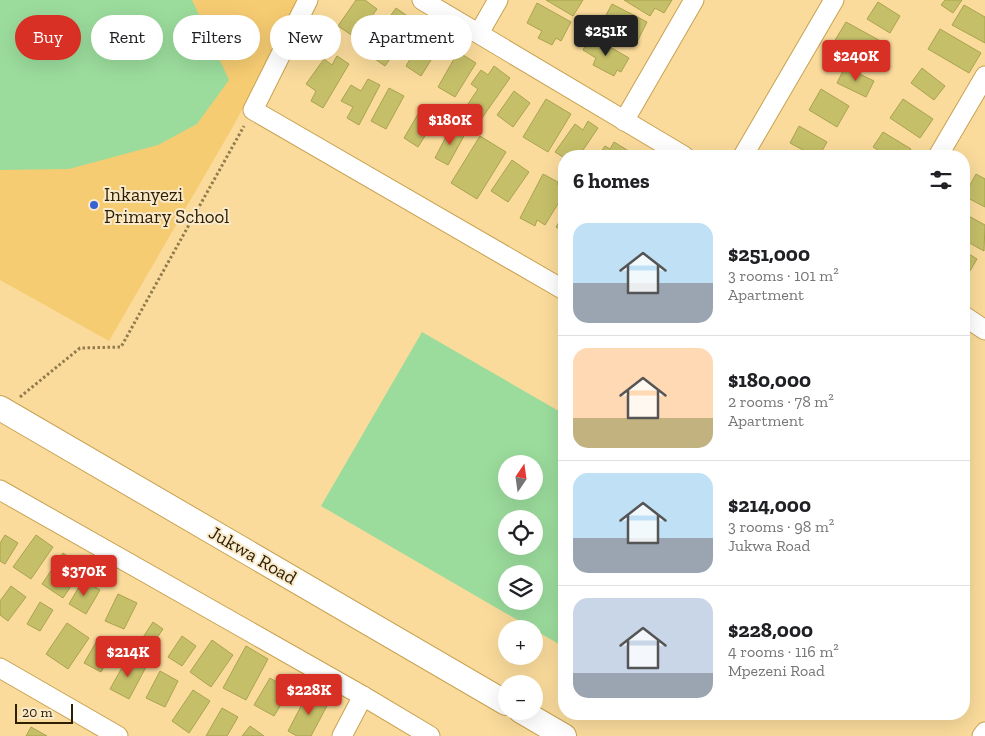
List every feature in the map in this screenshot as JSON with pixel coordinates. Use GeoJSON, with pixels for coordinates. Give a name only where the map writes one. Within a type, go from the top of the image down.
{"type":"FeatureCollection","features":[{"type":"Feature","properties":{"kind":"street"},"geometry":{"type":"LineString","coordinates":[[308,0],[253,110],[558,287]]}},
{"type":"Feature","properties":{"kind":"street"},"geometry":{"type":"LineString","coordinates":[[422,0],[674,150]]}},
{"type":"Feature","properties":{"kind":"street"},"geometry":{"type":"LineString","coordinates":[[479,33],[498,0]]}},
{"type":"Feature","properties":{"kind":"street"},"geometry":{"type":"LineString","coordinates":[[624,121],[694,0]]}},
{"type":"Feature","properties":{"kind":"street"},"geometry":{"type":"LineString","coordinates":[[746,150],[834,0]]}},
{"type":"Feature","properties":{"kind":"street"},"geometry":{"type":"LineString","coordinates":[[942,150],[985,76]]}},
{"type":"Feature","properties":{"kind":"street"},"geometry":{"type":"LineString","coordinates":[[970,320],[985,330]]}},
{"type":"Feature","properties":{"kind":"street","name":"Jukwa Road"},"geometry":{"type":"LineString","coordinates":[[2,409],[498,698]]}},
{"type":"Feature","properties":{"kind":"street"},"geometry":{"type":"LineString","coordinates":[[0,490],[430,736]]}},
{"type":"Feature","properties":{"kind":"street"},"geometry":{"type":"LineString","coordinates":[[0,668],[118,736]]}},
{"type":"Feature","properties":{"kind":"street"},"geometry":{"type":"LineString","coordinates":[[342,736],[363,696]]}},
{"type":"Feature","properties":{"kind":"street"},"geometry":{"type":"LineString","coordinates":[[536,720],[564,736]]}},
{"type":"Feature","properties":{"kind":"street"},"geometry":{"type":"LineString","coordinates":[[982,736],[985,732]]}},
{"type":"Feature","properties":{"kind":"path"},"geometry":{"type":"LineString","coordinates":[[2,409],[80,348],[121,346],[253,110]]}},
{"type":"Feature","properties":{"kind":"shaded area","name":"Inkanyezi Primary School"},"geometry":{"type":"Polygon","coordinates":[[[0,0],[302,0],[294,15],[270,15],[270,59],[109,341],[0,280],[0,0]]]}},
{"type":"Feature","properties":{"kind":"green space"},"geometry":{"type":"Polygon","coordinates":[[[0,0],[192,0],[199,15],[173,15],[173,60],[220,60],[229,80],[197,124],[158,145],[69,169],[0,170],[0,0]]]}},
{"type":"Feature","properties":{"kind":"green space"},"geometry":{"type":"Polygon","coordinates":[[[422,332],[558,411],[558,644],[543,635],[543,620],[517,620],[500,610],[543,610],[543,565],[498,565],[498,609],[321,506],[422,332]]]}},
{"type":"Feature","properties":{"kind":"building"},"geometry":{"type":"Polygon","coordinates":[[[356,0],[365,0],[377,9],[373,15],[351,15],[351,35],[341,28],[341,22],[356,0]]]}},
{"type":"Feature","properties":{"kind":"building"},"geometry":{"type":"Polygon","coordinates":[[[546,0],[583,0],[573,16],[546,0]]]}},
{"type":"Feature","properties":{"kind":"building"},"geometry":{"type":"Polygon","coordinates":[[[624,0],[672,0],[664,13],[655,8],[650,16],[624,0]]]}},
{"type":"Feature","properties":{"kind":"building"},"geometry":{"type":"Polygon","coordinates":[[[945,0],[962,0],[953,13],[941,5],[945,0]]]}},
{"type":"Feature","properties":{"kind":"building"},"geometry":{"type":"Polygon","coordinates":[[[878,2],[900,16],[890,33],[867,19],[878,2]]]}},
{"type":"Feature","properties":{"kind":"building"},"geometry":{"type":"Polygon","coordinates":[[[537,3],[571,22],[561,41],[556,38],[552,45],[538,38],[542,31],[527,23],[537,3]]]}},
{"type":"Feature","properties":{"kind":"building"},"geometry":{"type":"Polygon","coordinates":[[[612,4],[647,22],[637,42],[634,40],[630,47],[598,30],[612,4]]]}},
{"type":"Feature","properties":{"kind":"building"},"geometry":{"type":"Polygon","coordinates":[[[964,5],[985,17],[985,43],[952,25],[964,5]]]}},
{"type":"Feature","properties":{"kind":"building"},"geometry":{"type":"Polygon","coordinates":[[[396,8],[406,15],[391,15],[396,8]]]}},
{"type":"Feature","properties":{"kind":"building"},"geometry":{"type":"Polygon","coordinates":[[[846,22],[886,44],[874,65],[834,42],[846,22]]]}},
{"type":"Feature","properties":{"kind":"building"},"geometry":{"type":"Polygon","coordinates":[[[940,29],[981,53],[969,73],[928,49],[940,29]]]}},
{"type":"Feature","properties":{"kind":"building"},"geometry":{"type":"Polygon","coordinates":[[[591,36],[629,58],[621,72],[617,70],[614,76],[593,65],[596,58],[583,50],[591,36]]]}},
{"type":"Feature","properties":{"kind":"building"},"geometry":{"type":"Polygon","coordinates":[[[341,59],[349,64],[323,108],[311,101],[316,91],[306,84],[323,60],[332,65],[335,60],[341,59]]]}},
{"type":"Feature","properties":{"kind":"building"},"geometry":{"type":"Polygon","coordinates":[[[376,60],[389,60],[385,66],[376,60]]]}},
{"type":"Feature","properties":{"kind":"building"},"geometry":{"type":"Polygon","coordinates":[[[410,60],[431,60],[421,76],[406,66],[410,60]]]}},
{"type":"Feature","properties":{"kind":"building"},"geometry":{"type":"Polygon","coordinates":[[[453,60],[471,60],[476,63],[455,97],[438,87],[453,60]]]}},
{"type":"Feature","properties":{"kind":"building"},"geometry":{"type":"Polygon","coordinates":[[[494,66],[510,78],[482,118],[466,107],[478,89],[471,84],[481,70],[488,75],[494,66]]]}},
{"type":"Feature","properties":{"kind":"building"},"geometry":{"type":"Polygon","coordinates":[[[845,67],[874,81],[866,97],[837,83],[845,67]]]}},
{"type":"Feature","properties":{"kind":"building"},"geometry":{"type":"Polygon","coordinates":[[[922,68],[945,86],[934,100],[911,83],[922,68]]]}},
{"type":"Feature","properties":{"kind":"building"},"geometry":{"type":"Polygon","coordinates":[[[368,79],[380,85],[359,125],[347,118],[353,107],[341,101],[351,85],[361,91],[368,79]]]}},
{"type":"Feature","properties":{"kind":"building"},"geometry":{"type":"Polygon","coordinates":[[[389,88],[404,96],[386,129],[371,121],[389,88]]]}},
{"type":"Feature","properties":{"kind":"building"},"geometry":{"type":"Polygon","coordinates":[[[821,89],[849,106],[837,127],[809,110],[821,89]]]}},
{"type":"Feature","properties":{"kind":"building"},"geometry":{"type":"Polygon","coordinates":[[[514,91],[530,103],[513,127],[497,115],[514,91]]]}},
{"type":"Feature","properties":{"kind":"building"},"geometry":{"type":"Polygon","coordinates":[[[546,99],[571,114],[548,152],[523,137],[546,99]]]}},
{"type":"Feature","properties":{"kind":"building"},"geometry":{"type":"Polygon","coordinates":[[[903,99],[933,119],[920,138],[890,118],[903,99]]]}},
{"type":"Feature","properties":{"kind":"building"},"geometry":{"type":"Polygon","coordinates":[[[421,109],[436,118],[418,147],[404,138],[421,109]]]}},
{"type":"Feature","properties":{"kind":"building"},"geometry":{"type":"Polygon","coordinates":[[[588,121],[598,128],[583,150],[558,150],[558,154],[555,152],[575,124],[583,130],[588,121]]]}},
{"type":"Feature","properties":{"kind":"building"},"geometry":{"type":"Polygon","coordinates":[[[799,126],[827,142],[822,150],[803,150],[790,143],[799,126]]]}},
{"type":"Feature","properties":{"kind":"building"},"geometry":{"type":"Polygon","coordinates":[[[451,127],[465,134],[448,165],[435,158],[451,127]]]}},
{"type":"Feature","properties":{"kind":"building"},"geometry":{"type":"Polygon","coordinates":[[[883,132],[911,149],[878,150],[873,147],[883,132]]]}},
{"type":"Feature","properties":{"kind":"building"},"geometry":{"type":"Polygon","coordinates":[[[480,136],[506,152],[477,199],[451,183],[480,136]]]}},
{"type":"Feature","properties":{"kind":"building"},"geometry":{"type":"Polygon","coordinates":[[[614,142],[627,150],[602,150],[605,146],[610,149],[614,142]]]}},
{"type":"Feature","properties":{"kind":"building"},"geometry":{"type":"Polygon","coordinates":[[[512,160],[529,172],[508,202],[491,191],[512,160]]]}},
{"type":"Feature","properties":{"kind":"building"},"geometry":{"type":"Polygon","coordinates":[[[543,174],[558,182],[558,204],[545,225],[537,220],[535,226],[520,218],[543,174]]]}},
{"type":"Feature","properties":{"kind":"building"},"geometry":{"type":"Polygon","coordinates":[[[976,174],[985,179],[985,207],[970,199],[970,185],[976,174]]]}},
{"type":"Feature","properties":{"kind":"building"},"geometry":{"type":"Polygon","coordinates":[[[970,217],[985,225],[984,251],[970,243],[970,217]]]}},
{"type":"Feature","properties":{"kind":"building"},"geometry":{"type":"Polygon","coordinates":[[[970,255],[977,259],[970,271],[970,255]]]}},
{"type":"Feature","properties":{"kind":"building"},"geometry":{"type":"Polygon","coordinates":[[[5,535],[18,543],[5,564],[0,561],[0,543],[5,535]]]}},
{"type":"Feature","properties":{"kind":"building"},"geometry":{"type":"Polygon","coordinates":[[[36,535],[53,547],[31,579],[13,567],[36,535]]]}},
{"type":"Feature","properties":{"kind":"building"},"geometry":{"type":"Polygon","coordinates":[[[63,553],[84,567],[63,598],[42,584],[63,553]]]}},
{"type":"Feature","properties":{"kind":"building"},"geometry":{"type":"Polygon","coordinates":[[[83,580],[100,590],[86,614],[69,604],[83,580]]]}},
{"type":"Feature","properties":{"kind":"building"},"geometry":{"type":"Polygon","coordinates":[[[11,586],[26,597],[8,621],[0,615],[0,601],[11,586]]]}},
{"type":"Feature","properties":{"kind":"building"},"geometry":{"type":"Polygon","coordinates":[[[118,594],[137,603],[124,629],[105,621],[118,594]]]}},
{"type":"Feature","properties":{"kind":"building"},"geometry":{"type":"Polygon","coordinates":[[[40,602],[53,610],[40,631],[27,624],[40,602]]]}},
{"type":"Feature","properties":{"kind":"building"},"geometry":{"type":"Polygon","coordinates":[[[153,622],[163,629],[150,648],[140,642],[153,622]]]}},
{"type":"Feature","properties":{"kind":"building"},"geometry":{"type":"Polygon","coordinates":[[[67,623],[89,638],[68,669],[46,654],[67,623]]]}},
{"type":"Feature","properties":{"kind":"building"},"geometry":{"type":"Polygon","coordinates":[[[182,636],[196,646],[182,666],[168,657],[182,636]]]}},
{"type":"Feature","properties":{"kind":"building"},"geometry":{"type":"Polygon","coordinates":[[[98,639],[114,649],[101,672],[84,663],[98,639]]]}},
{"type":"Feature","properties":{"kind":"building"},"geometry":{"type":"Polygon","coordinates":[[[212,640],[233,655],[211,687],[190,672],[212,640]]]}},
{"type":"Feature","properties":{"kind":"building"},"geometry":{"type":"Polygon","coordinates":[[[246,646],[268,659],[246,700],[223,688],[246,646]]]}},
{"type":"Feature","properties":{"kind":"building"},"geometry":{"type":"Polygon","coordinates":[[[128,657],[146,667],[129,699],[110,689],[128,657]]]}},
{"type":"Feature","properties":{"kind":"building"},"geometry":{"type":"Polygon","coordinates":[[[160,671],[178,681],[165,707],[146,698],[160,671]]]}},
{"type":"Feature","properties":{"kind":"building"},"geometry":{"type":"Polygon","coordinates":[[[270,678],[290,690],[274,716],[254,705],[270,678]]]}},
{"type":"Feature","properties":{"kind":"building"},"geometry":{"type":"Polygon","coordinates":[[[193,690],[210,701],[189,733],[172,721],[193,690]]]}},
{"type":"Feature","properties":{"kind":"building"},"geometry":{"type":"Polygon","coordinates":[[[309,691],[329,702],[311,736],[297,736],[288,731],[309,691]]]}},
{"type":"Feature","properties":{"kind":"building"},"geometry":{"type":"Polygon","coordinates":[[[222,708],[238,717],[227,736],[206,736],[222,708]]]}},
{"type":"Feature","properties":{"kind":"building"},"geometry":{"type":"Polygon","coordinates":[[[250,726],[264,736],[242,736],[250,726]]]}},
{"type":"Feature","properties":{"kind":"building"},"geometry":{"type":"Polygon","coordinates":[[[31,727],[47,736],[26,736],[31,727]]]}},
{"type":"Feature","properties":{"kind":"place","name":"Inkanyezi Primary School"},"geometry":{"type":"Point","coordinates":[94,205]}}]}
